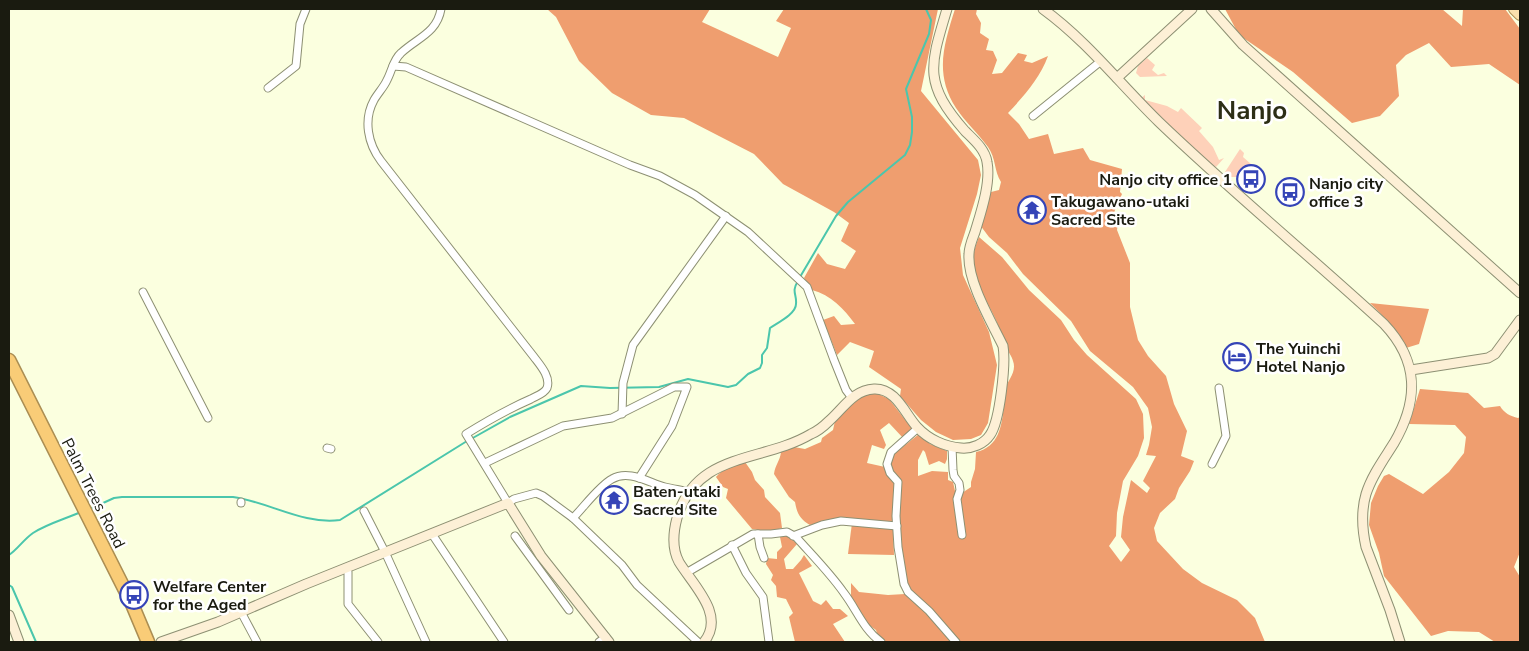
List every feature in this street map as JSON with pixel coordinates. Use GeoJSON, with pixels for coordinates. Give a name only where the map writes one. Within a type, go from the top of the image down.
{"type":"FeatureCollection","features":[{"type":"Feature","properties":{"kind":"highway","name":"Palm Trees Road"},"geometry":{"type":"LineString","coordinates":[[9,360],[132,604],[148,642]]}},
{"type":"Feature","properties":{"kind":"main road"},"geometry":{"type":"LineString","coordinates":[[1514,9],[1520,15]]}},
{"type":"Feature","properties":{"kind":"street"},"geometry":{"type":"LineString","coordinates":[[268,88],[296,66],[300,24],[306,9]]}},
{"type":"Feature","properties":{"kind":"street"},"geometry":{"type":"LineString","coordinates":[[442,9],[440,18],[434,28],[400,53],[396,59],[386,82],[374,100],[370,111],[368,134],[375,153],[524,344],[547,377],[547,388],[541,394],[466,434],[541,556],[604,641]]}},
{"type":"Feature","properties":{"kind":"street"},"geometry":{"type":"LineString","coordinates":[[704,642],[711,630],[710,610],[676,557],[674,544],[674,530],[678,515],[688,492],[702,477],[724,465],[796,441],[811,434],[830,421],[858,393],[873,389],[887,392],[898,402],[918,428],[932,439],[952,447],[962,449],[984,442],[990,436],[996,423],[1005,358],[1003,346],[975,287],[969,264],[969,248],[988,180],[987,160],[984,152],[942,102],[934,78],[936,46],[947,9]]}},
{"type":"Feature","properties":{"kind":"street"},"geometry":{"type":"LineString","coordinates":[[1043,9],[1067,28],[1160,122],[1384,324],[1399,342],[1411,370],[1411,400],[1407,416],[1397,437],[1366,492],[1362,514],[1363,536],[1366,547],[1400,642]]}},
{"type":"Feature","properties":{"kind":"street"},"geometry":{"type":"LineString","coordinates":[[1117,78],[1192,9]]}},
{"type":"Feature","properties":{"kind":"street"},"geometry":{"type":"LineString","coordinates":[[1211,9],[1243,45],[1520,293]]}},
{"type":"Feature","properties":{"kind":"street"},"geometry":{"type":"LineString","coordinates":[[1033,116],[1101,61]]}},
{"type":"Feature","properties":{"kind":"street"},"geometry":{"type":"LineString","coordinates":[[393,66],[406,67],[630,165],[660,176],[696,195],[726,216],[748,232],[807,287],[846,390],[852,398]]}},
{"type":"Feature","properties":{"kind":"street"},"geometry":{"type":"LineString","coordinates":[[622,414],[623,384],[633,345],[726,216]]}},
{"type":"Feature","properties":{"kind":"street"},"geometry":{"type":"LineString","coordinates":[[143,292],[208,418]]}},
{"type":"Feature","properties":{"kind":"street"},"geometry":{"type":"LineString","coordinates":[[1411,370],[1488,358],[1494,354],[1520,320]]}},
{"type":"Feature","properties":{"kind":"street"},"geometry":{"type":"LineString","coordinates":[[485,464],[563,426],[612,418],[674,387],[687,387],[672,426],[639,478]]}},
{"type":"Feature","properties":{"kind":"street"},"geometry":{"type":"LineString","coordinates":[[1212,464],[1226,436],[1219,388]]}},
{"type":"Feature","properties":{"kind":"street"},"geometry":{"type":"LineString","coordinates":[[918,428],[891,452],[887,464],[890,473],[898,482],[898,548],[904,584],[908,592],[929,611],[956,642]]}},
{"type":"Feature","properties":{"kind":"street"},"geometry":{"type":"LineString","coordinates":[[952,447],[954,476],[959,483],[960,490],[957,499],[962,535]]}},
{"type":"Feature","properties":{"kind":"street"},"geometry":{"type":"LineString","coordinates":[[573,518],[612,478],[627,476],[639,478],[664,487],[688,492]]}},
{"type":"Feature","properties":{"kind":"street"},"geometry":{"type":"LineString","coordinates":[[161,642],[241,612],[514,499],[536,494],[543,496],[573,518],[622,565],[637,586],[698,642]]}},
{"type":"Feature","properties":{"kind":"street"},"geometry":{"type":"LineString","coordinates":[[364,511],[426,642]]}},
{"type":"Feature","properties":{"kind":"street"},"geometry":{"type":"LineString","coordinates":[[793,536],[822,525],[841,521],[897,526]]}},
{"type":"Feature","properties":{"kind":"street"},"geometry":{"type":"LineString","coordinates":[[686,573],[753,534],[787,532],[793,536],[844,593],[861,621],[880,642]]}},
{"type":"Feature","properties":{"kind":"street"},"geometry":{"type":"LineString","coordinates":[[432,534],[504,642]]}},
{"type":"Feature","properties":{"kind":"street"},"geometry":{"type":"LineString","coordinates":[[758,534],[764,558]]}},
{"type":"Feature","properties":{"kind":"street"},"geometry":{"type":"LineString","coordinates":[[514,536],[569,610]]}},
{"type":"Feature","properties":{"kind":"street"},"geometry":{"type":"LineString","coordinates":[[732,545],[746,573],[763,597],[769,642]]}},
{"type":"Feature","properties":{"kind":"street"},"geometry":{"type":"LineString","coordinates":[[346,568],[348,572],[348,604],[378,642]]}},
{"type":"Feature","properties":{"kind":"street"},"geometry":{"type":"LineString","coordinates":[[556,592],[560,580]]}},
{"type":"Feature","properties":{"kind":"street"},"geometry":{"type":"LineString","coordinates":[[241,612],[257,642]]}},
{"type":"Feature","properties":{"kind":"street"},"geometry":{"type":"LineString","coordinates":[[9,615],[20,642]]}},
{"type":"Feature","properties":{"kind":"shaded area"},"geometry":{"type":"Polygon","coordinates":[[[547,9],[710,9],[702,22],[778,57],[791,28],[776,21],[784,9],[938,9],[921,91],[978,160],[981,175],[960,248],[963,275],[989,332],[997,365],[988,423],[981,435],[971,439],[953,440],[936,432],[921,420],[900,396],[901,389],[869,367],[874,351],[850,342],[837,355],[823,320],[834,316],[841,325],[855,324],[836,303],[825,295],[812,290],[804,278],[818,253],[827,264],[845,269],[856,251],[841,241],[849,223],[834,212],[783,184],[754,154],[684,118],[651,115],[612,93],[579,61],[556,17],[547,9]]]}},
{"type":"Feature","properties":{"kind":"shaded area"},"geometry":{"type":"Polygon","coordinates":[[[955,9],[977,9],[976,14],[981,23],[980,33],[989,39],[986,50],[993,51],[997,60],[992,74],[1002,73],[1018,53],[1027,55],[1024,61],[1032,63],[1048,56],[1036,79],[1008,113],[1019,124],[1029,139],[1048,134],[1054,154],[1083,148],[1090,160],[1122,169],[1120,192],[1122,194],[1112,217],[1118,223],[1117,230],[1130,263],[1130,307],[1138,340],[1148,356],[1166,376],[1174,404],[1187,431],[1181,456],[1194,461],[1175,499],[1160,513],[1154,528],[1157,541],[1183,569],[1202,583],[1237,600],[1255,618],[1265,642],[959,642],[930,609],[910,592],[906,584],[899,518],[900,481],[889,464],[894,454],[919,434],[930,444],[947,451],[947,459],[945,464],[939,461],[929,465],[923,450],[918,460],[918,476],[932,471],[948,472],[948,480],[953,482],[955,491],[962,493],[971,487],[976,452],[990,445],[998,434],[1002,420],[1005,389],[1014,369],[1012,357],[975,276],[973,258],[979,237],[1002,257],[1029,290],[1061,320],[1087,355],[1136,399],[1143,414],[1144,438],[1138,456],[1123,481],[1117,513],[1116,536],[1109,546],[1121,562],[1130,550],[1121,537],[1131,480],[1147,493],[1150,488],[1143,481],[1156,456],[1146,455],[1152,427],[1148,408],[1133,387],[1090,351],[1071,321],[1023,274],[1007,253],[989,237],[980,225],[991,192],[999,190],[1001,182],[991,151],[956,108],[945,83],[943,59],[947,34],[955,9]]]}},
{"type":"Feature","properties":{"kind":"shaded area"},"geometry":{"type":"Polygon","coordinates":[[[1225,9],[1442,9],[1462,26],[1463,9],[1505,9],[1520,29],[1520,85],[1489,64],[1451,67],[1429,43],[1406,55],[1396,65],[1399,96],[1380,116],[1352,123],[1293,72],[1239,35],[1225,9]]]}},
{"type":"Feature","properties":{"kind":"shaded area"},"geometry":{"type":"Polygon","coordinates":[[[1147,58],[1155,65],[1152,70],[1158,75],[1164,73],[1167,76],[1140,77],[1136,73],[1138,66],[1147,58]]]}},
{"type":"Feature","properties":{"kind":"shaded area"},"geometry":{"type":"Polygon","coordinates":[[[1145,95],[1145,100],[1167,106],[1178,112],[1181,108],[1202,128],[1199,131],[1213,147],[1219,160],[1224,158],[1216,167],[1209,163],[1140,99],[1145,95]]]}},
{"type":"Feature","properties":{"kind":"shaded area"},"geometry":{"type":"Polygon","coordinates":[[[1240,149],[1244,153],[1243,157],[1251,164],[1253,172],[1249,177],[1231,177],[1225,172],[1240,149]]]}},
{"type":"Feature","properties":{"kind":"shaded area"},"geometry":{"type":"Polygon","coordinates":[[[1370,303],[1429,309],[1419,344],[1406,348],[1395,330],[1370,303]]]}},
{"type":"Feature","properties":{"kind":"shaded area"},"geometry":{"type":"Polygon","coordinates":[[[1420,389],[1468,393],[1484,408],[1500,406],[1503,411],[1510,415],[1520,417],[1520,552],[1514,567],[1520,577],[1520,642],[1495,642],[1479,632],[1448,631],[1431,636],[1384,576],[1379,553],[1369,525],[1371,503],[1384,476],[1389,474],[1423,494],[1449,472],[1464,453],[1466,437],[1455,425],[1409,424],[1420,389]]]}},
{"type":"Feature","properties":{"kind":"shaded area"},"geometry":{"type":"Polygon","coordinates":[[[876,393],[889,399],[913,430],[904,439],[889,423],[880,430],[886,445],[884,449],[872,445],[867,463],[885,467],[895,482],[894,523],[852,520],[810,525],[800,516],[795,502],[789,497],[774,474],[781,452],[794,447],[805,449],[821,442],[822,438],[833,430],[835,421],[857,399],[865,394],[876,393]]]}},
{"type":"Feature","properties":{"kind":"shaded area"},"geometry":{"type":"Polygon","coordinates":[[[745,462],[755,480],[764,490],[765,497],[780,513],[782,528],[767,531],[752,529],[726,498],[728,489],[723,487],[716,477],[725,470],[745,462]]]}},
{"type":"Feature","properties":{"kind":"shaded area"},"geometry":{"type":"Polygon","coordinates":[[[852,523],[893,528],[894,555],[848,554],[852,523]]]}},
{"type":"Feature","properties":{"kind":"shaded area"},"geometry":{"type":"Polygon","coordinates":[[[786,534],[797,544],[784,559],[786,569],[793,569],[804,555],[812,566],[799,573],[813,601],[821,605],[826,600],[833,609],[840,609],[848,616],[833,624],[845,642],[795,642],[789,617],[793,613],[786,599],[777,597],[776,586],[771,580],[773,575],[766,564],[767,558],[777,559],[777,552],[782,547],[780,537],[786,534]]]}},
{"type":"Feature","properties":{"kind":"shaded area"},"geometry":{"type":"Polygon","coordinates":[[[851,583],[859,592],[888,595],[905,594],[928,612],[954,642],[885,642],[878,637],[876,630],[862,620],[851,600],[851,583]]]}},
{"type":"Feature","properties":{"kind":"waterway"},"geometry":{"type":"LineString","coordinates":[[800,277],[836,216],[848,202],[905,155],[910,145],[912,117],[906,89],[929,34],[931,20],[926,9]]}},
{"type":"Feature","properties":{"kind":"waterway"},"geometry":{"type":"LineString","coordinates":[[471,439],[510,417],[581,386],[610,388],[659,387],[688,379],[728,387],[736,385],[748,374],[760,368],[762,355],[767,348],[770,328],[790,315],[795,308],[795,290],[798,281]]}},
{"type":"Feature","properties":{"kind":"waterway"},"geometry":{"type":"LineString","coordinates":[[90,509],[114,498],[122,497],[233,497],[299,516],[326,521],[340,520],[467,441]]}},
{"type":"Feature","properties":{"kind":"waterway"},"geometry":{"type":"LineString","coordinates":[[9,555],[38,530],[81,512]]}},
{"type":"Feature","properties":{"kind":"waterway"},"geometry":{"type":"LineString","coordinates":[[9,585],[12,587],[36,642]]}},
{"type":"Feature","properties":{"kind":"place","name":"Nanjo city office 1"},"geometry":{"type":"Point","coordinates":[1251,179]}},
{"type":"Feature","properties":{"kind":"place","name":"Nanjo city office 3"},"geometry":{"type":"Point","coordinates":[1290,192]}},
{"type":"Feature","properties":{"kind":"place","name":"Takugawano-utaki Sacred Site"},"geometry":{"type":"Point","coordinates":[1032,210]}},
{"type":"Feature","properties":{"kind":"place","name":"The Yuinchi Hotel Nanjo"},"geometry":{"type":"Point","coordinates":[1237,357]}},
{"type":"Feature","properties":{"kind":"place","name":"Baten-utaki Sacred Site"},"geometry":{"type":"Point","coordinates":[614,500]}},
{"type":"Feature","properties":{"kind":"place","name":"Welfare Center for the Aged"},"geometry":{"type":"Point","coordinates":[134,595]}},
{"type":"Feature","properties":{"kind":"district","name":"Nanjo"},"geometry":{"type":"Point","coordinates":[1252,110]}}]}
